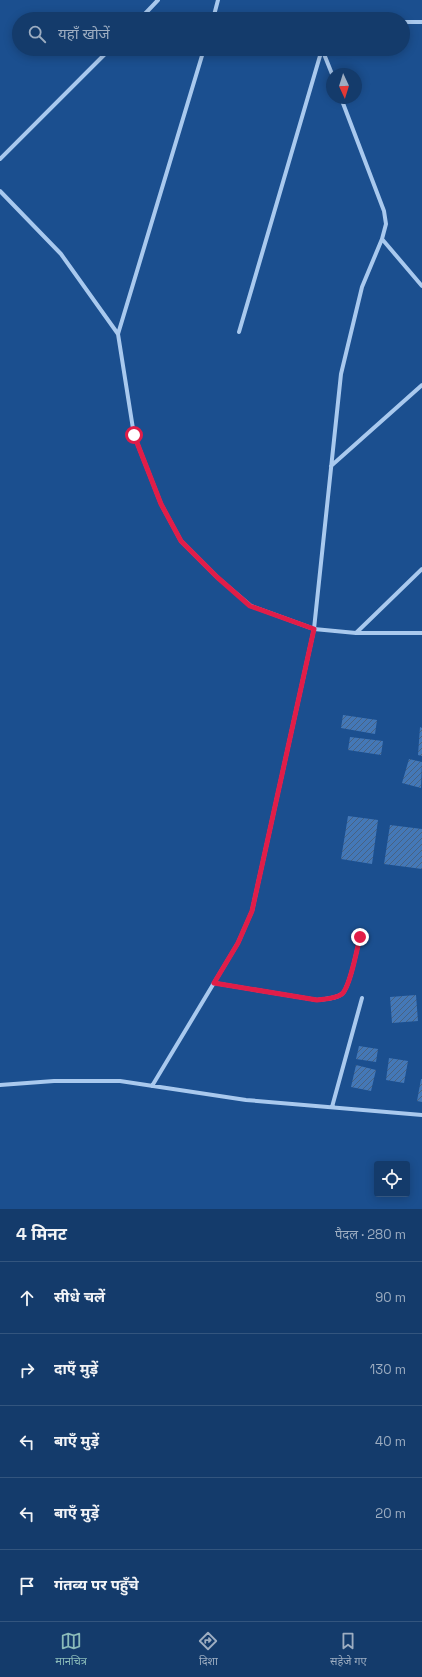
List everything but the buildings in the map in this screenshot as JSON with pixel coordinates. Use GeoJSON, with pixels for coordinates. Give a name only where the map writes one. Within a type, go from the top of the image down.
{"type":"FeatureCollection","features":[{"type":"Feature","properties":{"kind":"street"},"geometry":{"type":"LineString","coordinates":[[147,12],[158,0]]}},
{"type":"Feature","properties":{"kind":"street"},"geometry":{"type":"LineString","coordinates":[[215,12],[218,0]]}},
{"type":"Feature","properties":{"kind":"street"},"geometry":{"type":"LineString","coordinates":[[410,22],[422,22]]}},
{"type":"Feature","properties":{"kind":"street"},"geometry":{"type":"LineString","coordinates":[[0,159],[103,56]]}},
{"type":"Feature","properties":{"kind":"street"},"geometry":{"type":"LineString","coordinates":[[202,56],[118,334],[134,435],[161,504],[181,541],[217,577],[250,606],[314,629],[356,633],[407,635],[422,633]]}},
{"type":"Feature","properties":{"kind":"street"},"geometry":{"type":"LineString","coordinates":[[239,332],[320,56]]}},
{"type":"Feature","properties":{"kind":"street"},"geometry":{"type":"LineString","coordinates":[[325,56],[330,68]]}},
{"type":"Feature","properties":{"kind":"street"},"geometry":{"type":"LineString","coordinates":[[152,1086],[238,943],[252,911],[314,629],[341,374],[362,287],[382,239],[386,224],[384,211],[343,104]]}},
{"type":"Feature","properties":{"kind":"street"},"geometry":{"type":"LineString","coordinates":[[0,191],[61,254],[118,334]]}},
{"type":"Feature","properties":{"kind":"street"},"geometry":{"type":"LineString","coordinates":[[382,239],[422,286]]}},
{"type":"Feature","properties":{"kind":"street"},"geometry":{"type":"LineString","coordinates":[[331,466],[422,384]]}},
{"type":"Feature","properties":{"kind":"street"},"geometry":{"type":"LineString","coordinates":[[356,633],[422,569]]}},
{"type":"Feature","properties":{"kind":"street"},"geometry":{"type":"LineString","coordinates":[[214,983],[317,1000],[331,999],[342,994],[347,986],[360,937]]}},
{"type":"Feature","properties":{"kind":"street"},"geometry":{"type":"LineString","coordinates":[[332,1107],[362,998]]}},
{"type":"Feature","properties":{"kind":"street"},"geometry":{"type":"LineString","coordinates":[[0,1085],[54,1081],[120,1081],[246,1100],[422,1115]]}},
{"type":"Feature","properties":{"kind":"route"},"geometry":{"type":"LineString","coordinates":[[134,435],[161,504],[181,541],[217,577],[250,606],[314,629],[252,911],[238,943],[214,983],[317,1000],[331,999],[342,994],[347,986],[360,937]]}}]}
